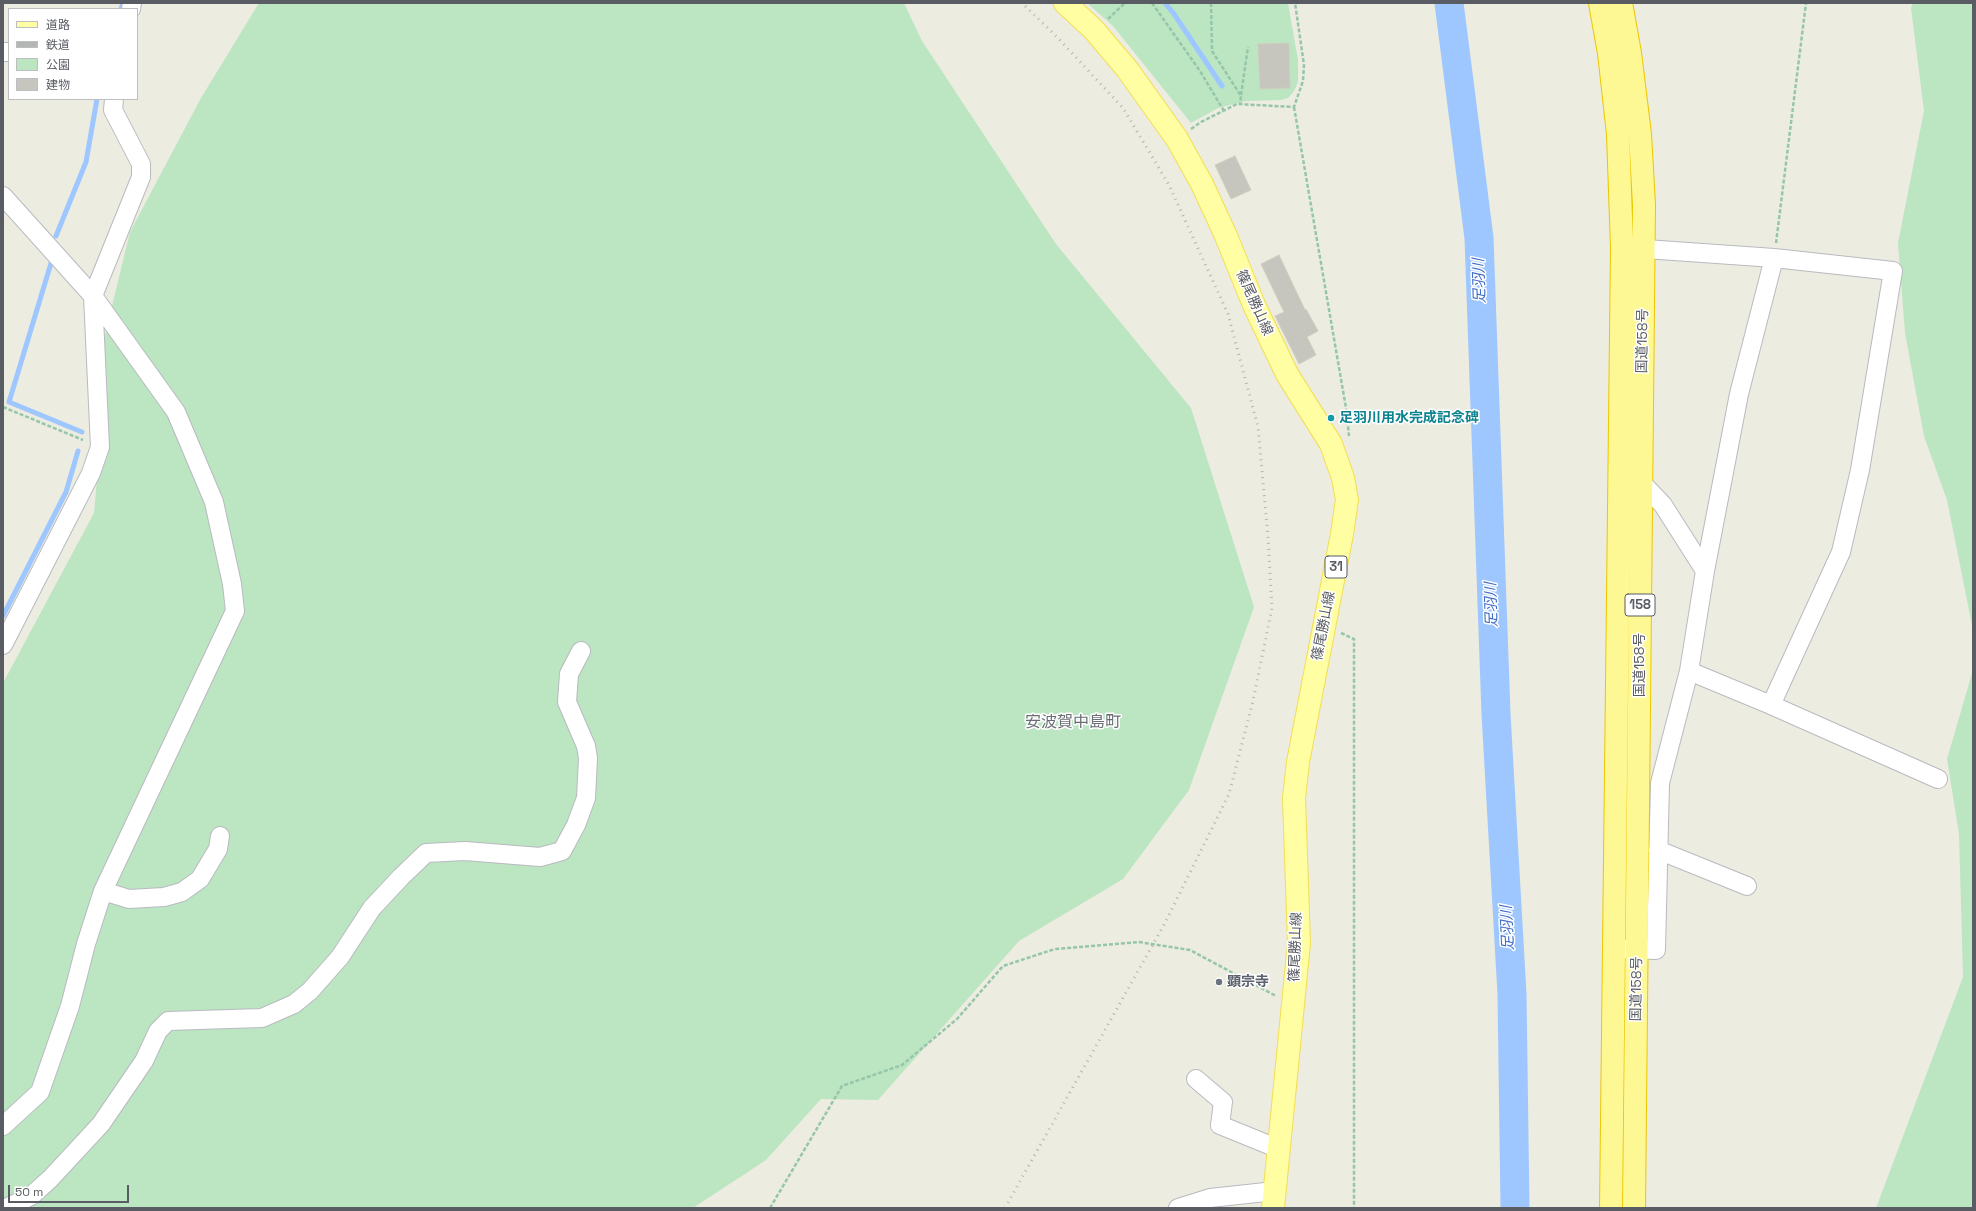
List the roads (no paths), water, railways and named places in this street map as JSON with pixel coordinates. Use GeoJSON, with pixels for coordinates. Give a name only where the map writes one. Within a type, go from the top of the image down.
{"type":"FeatureCollection","features":[{"type":"Feature","properties":{"kind":"highway","name":"国道158号"},"geometry":{"type":"LineString","coordinates":[[1600,3],[1609,53],[1618,134],[1622,202],[1611,1208]]}},
{"type":"Feature","properties":{"kind":"highway","name":"国道158号"},"geometry":{"type":"LineString","coordinates":[[1622,3],[1640,134],[1644,206],[1638,950],[1634,1208]]}},
{"type":"Feature","properties":{"kind":"main road","name":"篠尾勝山線"},"geometry":{"type":"LineString","coordinates":[[1065,3],[1094,30],[1127,69],[1156,107],[1177,139],[1202,184],[1226,236],[1254,305],[1287,374],[1331,444],[1343,478],[1347,500],[1342,534],[1304,725],[1294,798],[1299,943],[1274,1199]]}},
{"type":"Feature","properties":{"kind":"street"},"geometry":{"type":"LineString","coordinates":[[3,645],[92,473],[100,447],[93,296],[141,177],[141,164],[113,110],[114,100]]}},
{"type":"Feature","properties":{"kind":"street"},"geometry":{"type":"LineString","coordinates":[[3,196],[93,296],[176,412],[214,502],[232,584],[235,611],[104,891],[86,944],[70,1006],[40,1092],[3,1126]]}},
{"type":"Feature","properties":{"kind":"street"},"geometry":{"type":"LineString","coordinates":[[1622,248],[1774,258],[1893,271],[1860,470],[1841,552],[1771,705]]}},
{"type":"Feature","properties":{"kind":"street"},"geometry":{"type":"LineString","coordinates":[[1614,949],[1656,950],[1660,783],[1689,671],[1705,571],[1739,394],[1774,258]]}},
{"type":"Feature","properties":{"kind":"street"},"geometry":{"type":"LineString","coordinates":[[1641,482],[1663,505],[1705,571]]}},
{"type":"Feature","properties":{"kind":"street"},"geometry":{"type":"LineString","coordinates":[[6,1208],[31,1196],[50,1179],[102,1124],[144,1061],[158,1031],[168,1021],[262,1018],[294,1004],[310,991],[340,957],[372,908],[401,877],[426,854],[465,851],[540,857],[562,851],[576,826],[586,798],[588,758],[586,746],[567,702],[569,674],[581,651]]}},
{"type":"Feature","properties":{"kind":"street"},"geometry":{"type":"LineString","coordinates":[[1689,671],[1771,705],[1938,779]]}},
{"type":"Feature","properties":{"kind":"street"},"geometry":{"type":"LineString","coordinates":[[104,891],[129,899],[164,897],[182,892],[200,879],[218,849],[220,836]]}},
{"type":"Feature","properties":{"kind":"street"},"geometry":{"type":"LineString","coordinates":[[1658,850],[1746,886]]}},
{"type":"Feature","properties":{"kind":"street"},"geometry":{"type":"LineString","coordinates":[[1196,1079],[1223,1102],[1220,1125],[1279,1149]]}},
{"type":"Feature","properties":{"kind":"street"},"geometry":{"type":"LineString","coordinates":[[1178,1208],[1210,1198],[1274,1199]]}},
{"type":"Feature","properties":{"kind":"waterway"},"geometry":{"type":"LineString","coordinates":[[121,8],[123,3]]}},
{"type":"Feature","properties":{"kind":"waterway"},"geometry":{"type":"LineString","coordinates":[[1165,3],[1222,86]]}},
{"type":"Feature","properties":{"kind":"waterway","name":"足羽川"},"geometry":{"type":"LineString","coordinates":[[1449,3],[1479,238],[1496,714],[1512,994],[1515,1208]]}},
{"type":"Feature","properties":{"kind":"waterway"},"geometry":{"type":"LineString","coordinates":[[56,236],[86,162],[97,100]]}},
{"type":"Feature","properties":{"kind":"waterway"},"geometry":{"type":"LineString","coordinates":[[52,260],[9,402],[82,432]]}},
{"type":"Feature","properties":{"kind":"waterway"},"geometry":{"type":"LineString","coordinates":[[3,616],[66,492],[78,451]]}},
{"type":"Feature","properties":{"kind":"railway"},"geometry":{"type":"LineString","coordinates":[[1005,1208],[1165,923],[1229,794],[1253,701],[1272,608],[1268,537],[1258,427],[1228,314],[1169,185],[1123,108],[1058,38],[1022,3]]}},
{"type":"Feature","properties":{"kind":"place","name":"足羽川用水完成記念碑"},"geometry":{"type":"Point","coordinates":[1331,418]}},
{"type":"Feature","properties":{"kind":"place","name":"顕宗寺"},"geometry":{"type":"Point","coordinates":[1219,982]}},
{"type":"Feature","properties":{"kind":"district","name":"安波賀中島町"},"geometry":{"type":"Point","coordinates":[1073,723]}}]}
